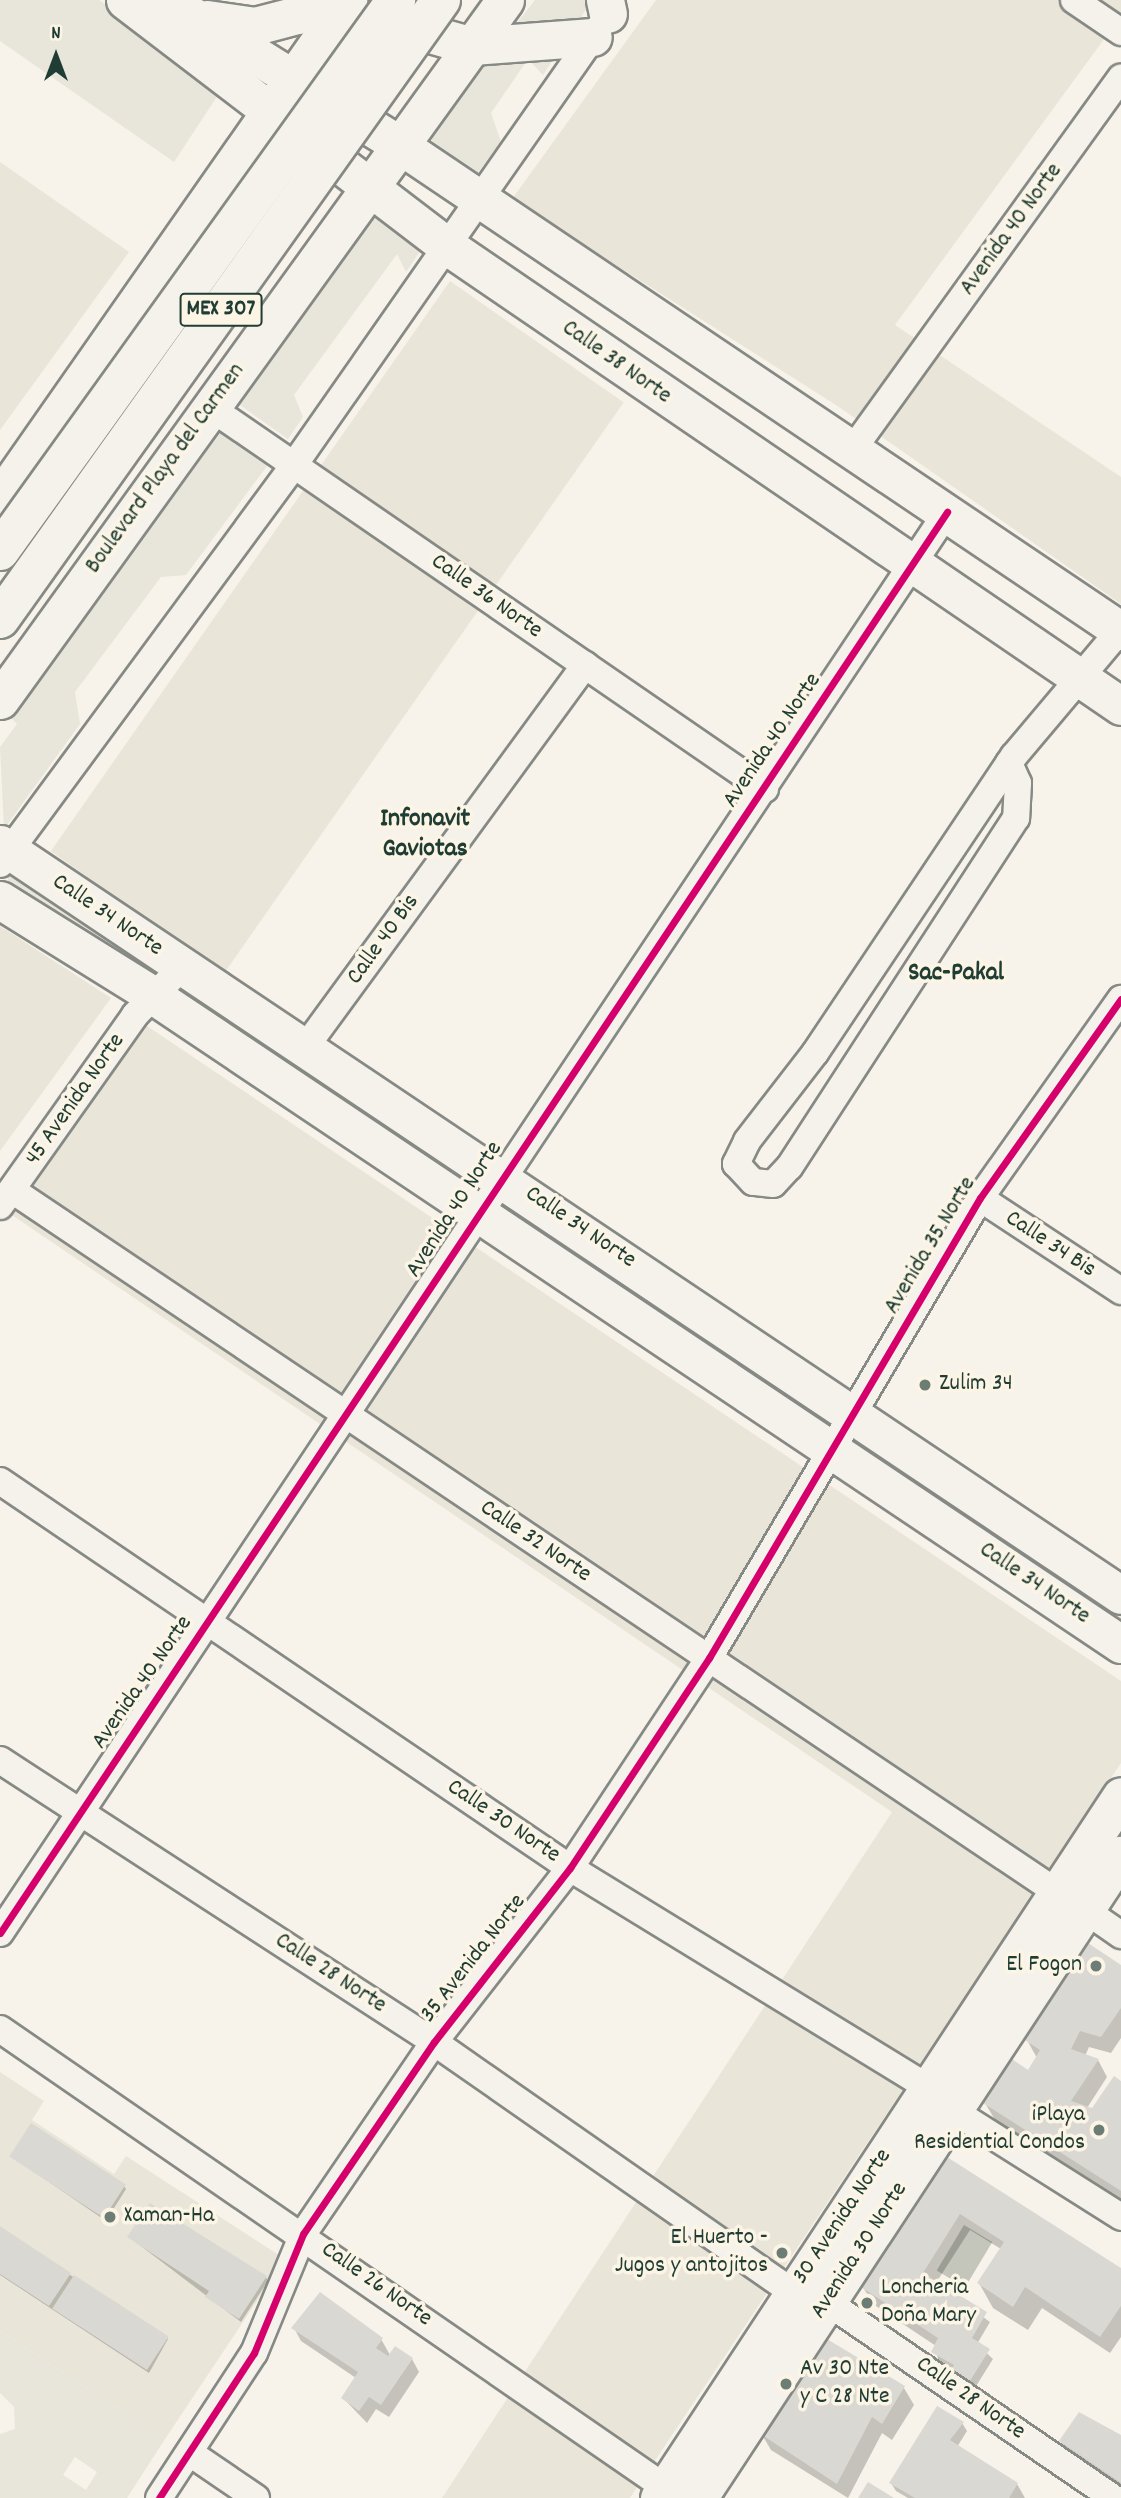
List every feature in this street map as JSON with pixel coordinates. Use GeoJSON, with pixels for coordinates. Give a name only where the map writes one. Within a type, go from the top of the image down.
{"type":"FeatureCollection","features":[{"type":"Feature","properties":{"kind":"highway"},"geometry":{"type":"LineString","coordinates":[[339,79],[377,0]]}},
{"type":"Feature","properties":{"kind":"highway","name":"MEX 307"},"geometry":{"type":"LineString","coordinates":[[0,551],[396,0]]}},
{"type":"Feature","properties":{"kind":"highway","name":"MEX 307"},"geometry":{"type":"LineString","coordinates":[[0,619],[441,0]]}},
{"type":"Feature","properties":{"kind":"highway"},"geometry":{"type":"LineString","coordinates":[[374,95],[405,73],[467,0]]}},
{"type":"Feature","properties":{"kind":"main road","name":"Calle 38 Norte"},"geometry":{"type":"LineString","coordinates":[[125,0],[285,94],[398,144],[478,202],[853,449],[1120,630]]}},
{"type":"Feature","properties":{"kind":"main road"},"geometry":{"type":"LineString","coordinates":[[179,9],[255,26],[297,15],[318,0]]}},
{"type":"Feature","properties":{"kind":"main road"},"geometry":{"type":"LineString","coordinates":[[0,498],[285,94],[348,0]]}},
{"type":"Feature","properties":{"kind":"main road"},"geometry":{"type":"LineString","coordinates":[[371,0],[388,22],[472,46],[606,13]]}},
{"type":"Feature","properties":{"kind":"main road","name":"Boulevard Playa del Carmen"},"geometry":{"type":"LineString","coordinates":[[0,701],[208,406],[505,0]]}},
{"type":"Feature","properties":{"kind":"main road","name":"Calle 38 Norte"},"geometry":{"type":"LineString","coordinates":[[179,9],[285,94],[368,185],[447,246],[1080,683],[1121,706]]}},
{"type":"Feature","properties":{"kind":"main road"},"geometry":{"type":"LineString","coordinates":[[152,281],[188,261],[228,270],[246,290],[255,320],[253,348]]}},
{"type":"Feature","properties":{"kind":"main road","name":"Calle 34 Norte"},"geometry":{"type":"LineString","coordinates":[[4,853],[307,1045],[1121,1595]]}},
{"type":"Feature","properties":{"kind":"main road","name":"Calle 34 Norte"},"geometry":{"type":"LineString","coordinates":[[0,900],[154,996],[1121,1644]]}},
{"type":"Feature","properties":{"kind":"main road"},"geometry":{"type":"LineString","coordinates":[[1072,1902],[1121,1796]]}},
{"type":"Feature","properties":{"kind":"main road"},"geometry":{"type":"LineString","coordinates":[[1072,1902],[1121,1855]]}},
{"type":"Feature","properties":{"kind":"main road","name":"Avenida 30 Norte"},"geometry":{"type":"LineString","coordinates":[[676,2496],[774,2381],[827,2302],[941,2099],[1072,1902]]}},
{"type":"Feature","properties":{"kind":"main road","name":"30 Avenida Norte"},"geometry":{"type":"LineString","coordinates":[[676,2496],[793,2292],[941,2099]]}},
{"type":"Feature","properties":{"kind":"street"},"geometry":{"type":"LineString","coordinates":[[1074,0],[1121,32]]}},
{"type":"Feature","properties":{"kind":"street"},"geometry":{"type":"LineString","coordinates":[[4,853],[294,465],[606,13]]}},
{"type":"Feature","properties":{"kind":"street","name":"Avenida 40 Norte"},"geometry":{"type":"LineString","coordinates":[[853,449],[1121,78]]}},
{"type":"Feature","properties":{"kind":"street","name":"Calle 36 Norte"},"geometry":{"type":"LineString","coordinates":[[208,406],[765,789]]}},
{"type":"Feature","properties":{"kind":"street","name":"Avenida 40 Norte"},"geometry":{"type":"LineString","coordinates":[[0,1933],[78,1810],[210,1622],[500,1175],[765,789],[947,512]]}},
{"type":"Feature","properties":{"kind":"street"},"geometry":{"type":"LineString","coordinates":[[1009,763],[1018,783],[1016,818],[789,1167],[773,1184],[754,1182],[736,1158],[1009,763],[1080,683],[1120,630]]}},
{"type":"Feature","properties":{"kind":"street","name":"Calle 40 Bis"},"geometry":{"type":"LineString","coordinates":[[307,1045],[585,665]]}},
{"type":"Feature","properties":{"kind":"street","name":"45 Avenida Norte"},"geometry":{"type":"LineString","coordinates":[[6,1198],[154,996],[181,967]]}},
{"type":"Feature","properties":{"kind":"street","name":"Avenida 35 Norte"},"geometry":{"type":"LineString","coordinates":[[832,1450],[980,1198],[1119,1008]]}},
{"type":"Feature","properties":{"kind":"street","name":"Calle 32 Norte"},"geometry":{"type":"LineString","coordinates":[[6,1198],[346,1415],[1121,1935]]}},
{"type":"Feature","properties":{"kind":"street","name":"Calle 34 Bis"},"geometry":{"type":"LineString","coordinates":[[980,1198],[1121,1291]]}},
{"type":"Feature","properties":{"kind":"street","name":"35 Avenida Norte"},"geometry":{"type":"LineString","coordinates":[[159,2498],[254,2353],[303,2234],[434,2042],[570,1868],[709,1658],[832,1450]]}},
{"type":"Feature","properties":{"kind":"street","name":"Calle 30 Norte"},"geometry":{"type":"LineString","coordinates":[[0,1481],[570,1868],[941,2099],[1121,2217]]}},
{"type":"Feature","properties":{"kind":"street","name":"Calle 28 Norte"},"geometry":{"type":"LineString","coordinates":[[0,1760],[434,2042],[793,2292]]}},
{"type":"Feature","properties":{"kind":"street","name":"Calle 26 Norte"},"geometry":{"type":"LineString","coordinates":[[0,2029],[303,2234],[676,2496]]}},
{"type":"Feature","properties":{"kind":"street","name":"Calle 28 Norte"},"geometry":{"type":"LineString","coordinates":[[827,2302],[1113,2498]]}},
{"type":"Feature","properties":{"kind":"street"},"geometry":{"type":"LineString","coordinates":[[190,2452],[256,2498]]}},
{"type":"Feature","properties":{"kind":"shaded area"},"geometry":{"type":"Polygon","coordinates":[[[0,0],[99,0],[174,50],[220,92],[174,162],[0,41],[0,0]]]}},
{"type":"Feature","properties":{"kind":"shaded area"},"geometry":{"type":"Polygon","coordinates":[[[535,0],[592,0],[574,28],[509,33],[535,0]]]}},
{"type":"Feature","properties":{"kind":"shaded area"},"geometry":{"type":"Polygon","coordinates":[[[656,0],[1121,0],[1121,16],[895,325],[1121,477],[1121,604],[839,407],[512,199],[656,0]]]}},
{"type":"Feature","properties":{"kind":"shaded area"},"geometry":{"type":"Polygon","coordinates":[[[560,48],[543,75],[528,59],[491,113],[501,142],[473,179],[436,154],[429,129],[486,56],[560,48]]]}},
{"type":"Feature","properties":{"kind":"shaded area"},"geometry":{"type":"Polygon","coordinates":[[[0,162],[129,252],[0,430],[0,162]]]}},
{"type":"Feature","properties":{"kind":"shaded area"},"geometry":{"type":"Polygon","coordinates":[[[371,215],[421,250],[406,272],[397,254],[294,395],[303,417],[288,439],[233,400],[371,215]]]}},
{"type":"Feature","properties":{"kind":"shaded area"},"geometry":{"type":"Polygon","coordinates":[[[450,281],[624,403],[224,973],[51,851],[450,281]]]}},
{"type":"Feature","properties":{"kind":"shaded area"},"geometry":{"type":"Polygon","coordinates":[[[217,424],[267,457],[267,466],[186,575],[161,577],[75,692],[80,724],[4,829],[0,747],[17,724],[11,718],[37,680],[35,671],[217,424]]]}},
{"type":"Feature","properties":{"kind":"shaded area"},"geometry":{"type":"Polygon","coordinates":[[[9,876],[150,964],[153,970],[145,973],[7,883],[9,876]]]}},
{"type":"Feature","properties":{"kind":"shaded area"},"geometry":{"type":"Polygon","coordinates":[[[0,926],[111,998],[0,1151],[0,926]]]}},
{"type":"Feature","properties":{"kind":"shaded area"},"geometry":{"type":"Polygon","coordinates":[[[205,1001],[477,1181],[466,1184],[199,1009],[205,1001]]]}},
{"type":"Feature","properties":{"kind":"shaded area"},"geometry":{"type":"Polygon","coordinates":[[[141,1022],[1121,1681],[1121,1763],[630,2498],[442,2498],[892,1812],[9,1213],[141,1022]]]}},
{"type":"Feature","properties":{"kind":"shaded area"},"geometry":{"type":"Polygon","coordinates":[[[502,1197],[830,1420],[821,1423],[496,1206],[502,1197]]]}},
{"type":"Feature","properties":{"kind":"shaded area"},"geometry":{"type":"Polygon","coordinates":[[[861,1440],[1121,1614],[1121,1626],[860,1450],[861,1440]]]}},
{"type":"Feature","properties":{"kind":"shaded area","name":"Xaman-Ha"},"geometry":{"type":"Polygon","coordinates":[[[0,2072],[44,2101],[32,2120],[114,2174],[126,2156],[285,2259],[165,2439],[0,2331],[0,2072]]]}},
{"type":"Feature","properties":{"kind":"shaded area"},"geometry":{"type":"Polygon","coordinates":[[[964,2225],[992,2242],[965,2287],[937,2270],[964,2225]]]}},
{"type":"Feature","properties":{"kind":"shaded area"},"geometry":{"type":"Polygon","coordinates":[[[0,2331],[165,2439],[127,2498],[0,2498],[0,2434],[15,2429],[14,2407],[0,2393],[0,2331]],[[75,2457],[63,2475],[86,2490],[97,2472],[75,2457]]]}},
{"type":"Feature","properties":{"kind":"building"},"geometry":{"type":"Polygon","coordinates":[[[1088,1943],[1121,1965],[1121,2008],[1101,2037],[1080,2031],[1071,2049],[1099,2059],[1071,2101],[1092,2108],[1114,2076],[1121,2081],[1121,2191],[983,2103],[1012,2059],[1028,2070],[1040,2050],[1025,2040],[1088,1943]]]}},
{"type":"Feature","properties":{"kind":"building"},"geometry":{"type":"Polygon","coordinates":[[[31,2123],[126,2185],[104,2218],[9,2157],[31,2123]]]}},
{"type":"Feature","properties":{"kind":"building"},"geometry":{"type":"Polygon","coordinates":[[[947,2157],[1121,2268],[1121,2306],[1100,2337],[1025,2287],[1013,2307],[977,2283],[1004,2242],[960,2214],[923,2273],[987,2312],[972,2338],[990,2349],[968,2384],[950,2372],[954,2365],[931,2352],[938,2338],[861,2287],[947,2157]]]}},
{"type":"Feature","properties":{"kind":"building"},"geometry":{"type":"Polygon","coordinates":[[[150,2203],[267,2276],[239,2319],[205,2297],[209,2291],[127,2237],[150,2203]]]}},
{"type":"Feature","properties":{"kind":"building"},"geometry":{"type":"Polygon","coordinates":[[[0,2226],[71,2273],[49,2306],[0,2274],[0,2226]]]}},
{"type":"Feature","properties":{"kind":"building"},"geometry":{"type":"Polygon","coordinates":[[[74,2275],[169,2337],[147,2370],[52,2309],[74,2275]]]}},
{"type":"Feature","properties":{"kind":"building"},"geometry":{"type":"Polygon","coordinates":[[[320,2292],[383,2338],[376,2348],[388,2356],[395,2346],[413,2358],[381,2405],[369,2397],[359,2411],[341,2398],[358,2372],[291,2328],[320,2292]]]}},
{"type":"Feature","properties":{"kind":"building"},"geometry":{"type":"Polygon","coordinates":[[[822,2336],[905,2386],[882,2424],[872,2417],[837,2484],[759,2433],[822,2336]]]}},
{"type":"Feature","properties":{"kind":"building"},"geometry":{"type":"Polygon","coordinates":[[[937,2406],[964,2422],[950,2440],[1018,2483],[1009,2498],[915,2498],[889,2483],[937,2406]]]}},
{"type":"Feature","properties":{"kind":"building"},"geometry":{"type":"Polygon","coordinates":[[[1079,2412],[1121,2435],[1121,2483],[1059,2441],[1079,2412]]]}},
{"type":"Feature","properties":{"kind":"building"},"geometry":{"type":"Polygon","coordinates":[[[868,2482],[894,2498],[858,2498],[868,2482]]]}},
{"type":"Feature","properties":{"kind":"cycle path"},"geometry":{"type":"LineString","coordinates":[[0,1933],[947,512]]}},
{"type":"Feature","properties":{"kind":"cycle path"},"geometry":{"type":"LineString","coordinates":[[159,2498],[254,2353],[303,2234],[434,2042],[570,1868],[709,1658],[980,1198],[1121,999]]}},
{"type":"Feature","properties":{"kind":"place","name":"Zulim 34"},"geometry":{"type":"Point","coordinates":[925,1385]}},
{"type":"Feature","properties":{"kind":"place","name":"El Fogon"},"geometry":{"type":"Point","coordinates":[1096,1966]}},
{"type":"Feature","properties":{"kind":"place","name":"iPlaya Residential Condos"},"geometry":{"type":"Point","coordinates":[1099,2130]}},
{"type":"Feature","properties":{"kind":"place","name":"Xaman-Ha"},"geometry":{"type":"Point","coordinates":[110,2217]}},
{"type":"Feature","properties":{"kind":"place","name":"El Huerto - Jugos y antojitos"},"geometry":{"type":"Point","coordinates":[782,2253]}},
{"type":"Feature","properties":{"kind":"place","name":"Loncheria Doña Mary"},"geometry":{"type":"Point","coordinates":[867,2303]}},
{"type":"Feature","properties":{"kind":"place","name":"Av 30 Nte y C 28 Nte"},"geometry":{"type":"Point","coordinates":[786,2384]}},
{"type":"Feature","properties":{"kind":"district","name":"Infonavit Gaviotas"},"geometry":{"type":"Point","coordinates":[425,835]}},
{"type":"Feature","properties":{"kind":"district","name":"Sac-Pakal"},"geometry":{"type":"Point","coordinates":[956,974]}}]}
